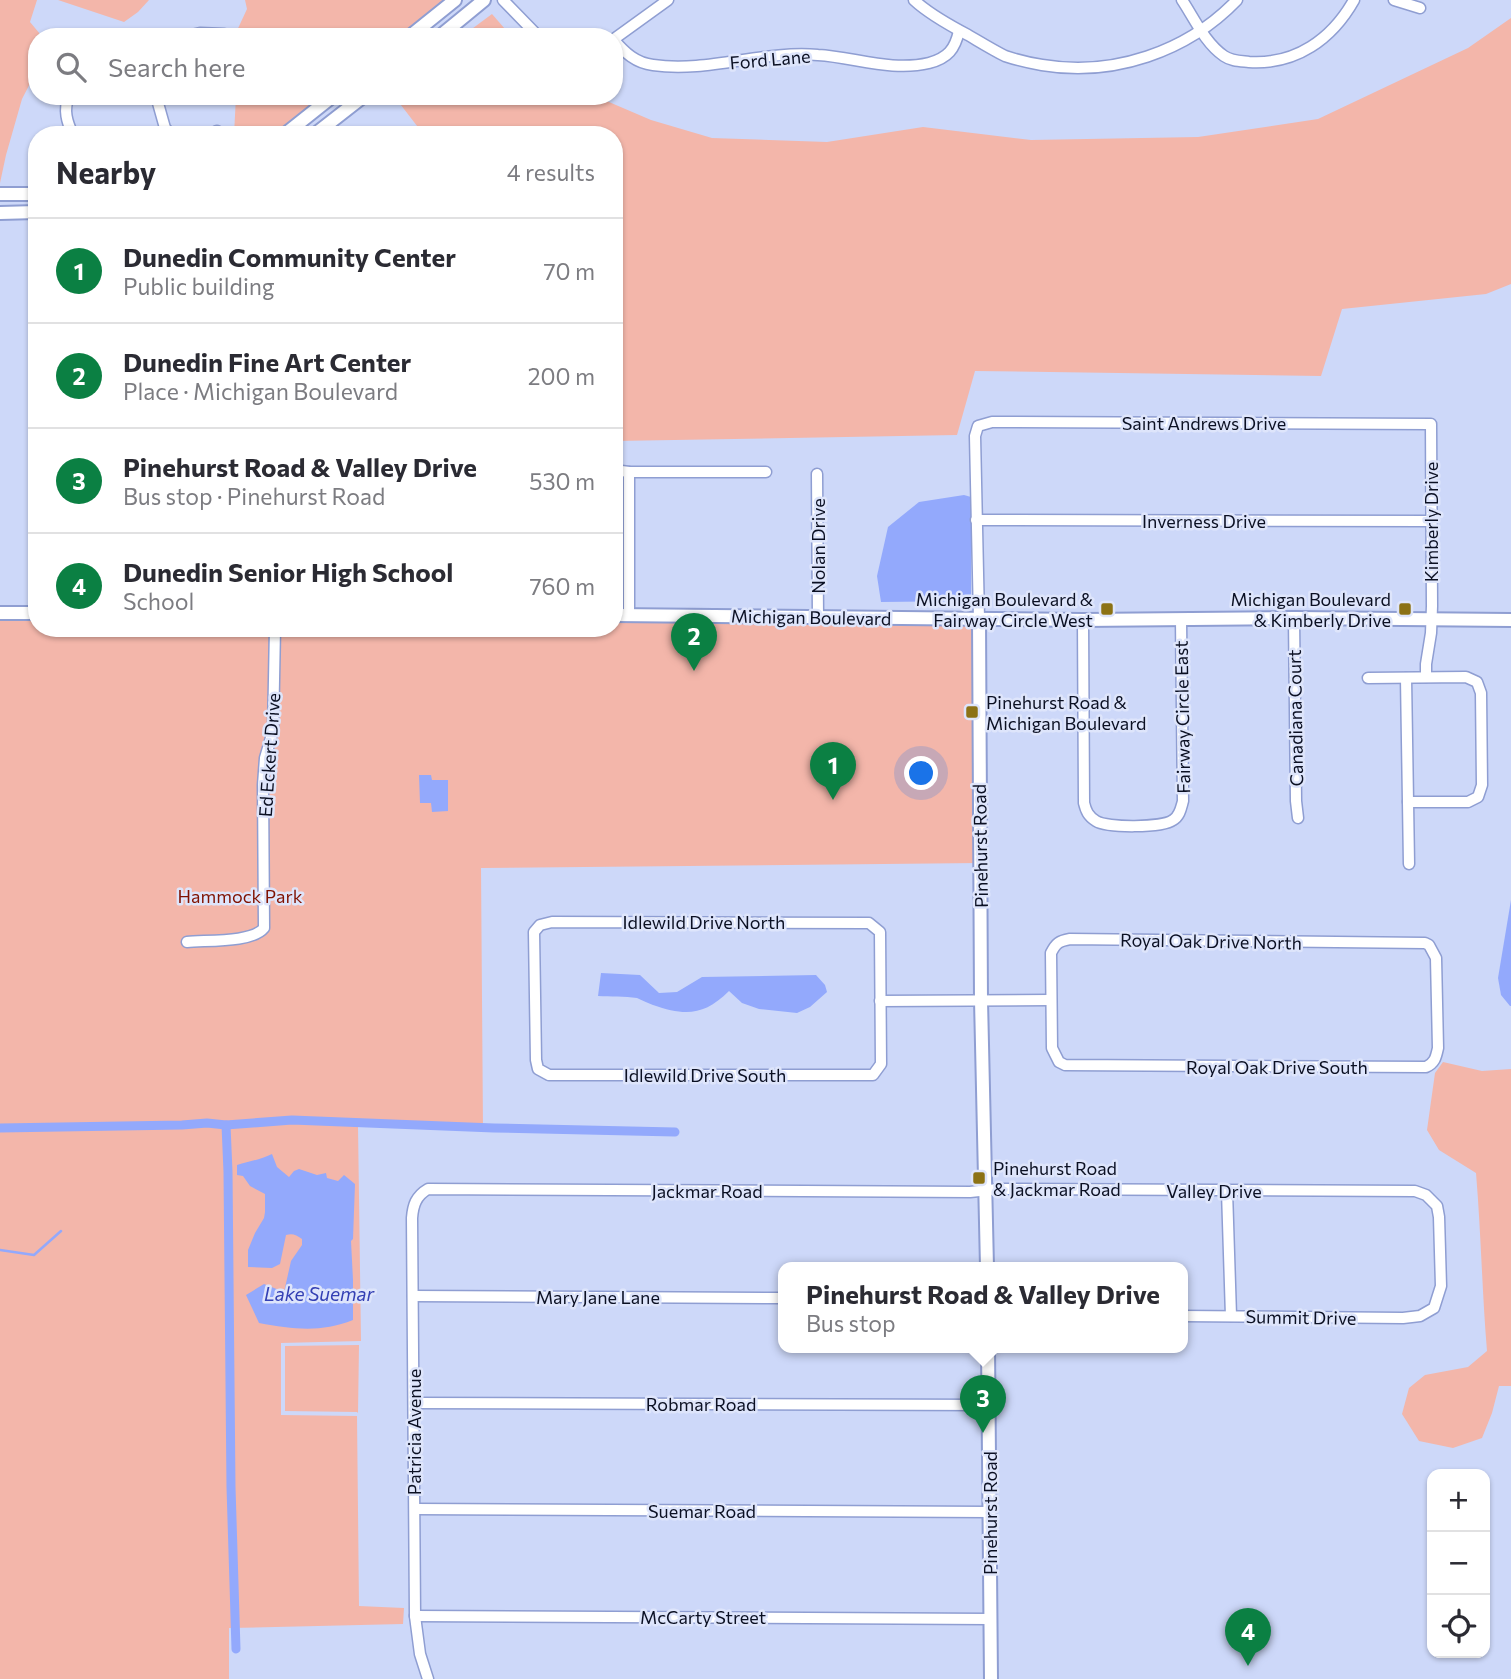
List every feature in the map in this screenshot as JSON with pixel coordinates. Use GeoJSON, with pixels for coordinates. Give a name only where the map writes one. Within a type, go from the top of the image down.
{"type":"FeatureCollection","features":[{"type":"Feature","properties":{"kind":"street"},"geometry":{"type":"LineString","coordinates":[[420,28],[455,0]]}},
{"type":"Feature","properties":{"kind":"street"},"geometry":{"type":"LineString","coordinates":[[450,28],[484,0]]}},
{"type":"Feature","properties":{"kind":"street"},"geometry":{"type":"LineString","coordinates":[[503,0],[530,28]]}},
{"type":"Feature","properties":{"kind":"street"},"geometry":{"type":"LineString","coordinates":[[623,33],[668,0]]}},
{"type":"Feature","properties":{"kind":"street"},"geometry":{"type":"LineString","coordinates":[[914,0],[959,30],[1006,56],[1061,69],[1105,67],[1150,57],[1202,31],[1237,0]]}},
{"type":"Feature","properties":{"kind":"street"},"geometry":{"type":"LineString","coordinates":[[1182,0],[1215,49],[1226,58],[1257,62],[1283,60],[1301,53],[1329,33],[1343,18],[1354,0]]}},
{"type":"Feature","properties":{"kind":"street"},"geometry":{"type":"LineString","coordinates":[[1394,0],[1420,8]]}},
{"type":"Feature","properties":{"kind":"street","name":"Ford Lane"},"geometry":{"type":"LineString","coordinates":[[623,51],[637,61],[652,65],[701,65],[794,54],[836,56],[886,65],[928,64],[949,53],[956,44],[959,30]]}},
{"type":"Feature","properties":{"kind":"street"},"geometry":{"type":"LineString","coordinates":[[67,105],[69,126]]}},
{"type":"Feature","properties":{"kind":"street"},"geometry":{"type":"LineString","coordinates":[[159,105],[164,126]]}},
{"type":"Feature","properties":{"kind":"street"},"geometry":{"type":"LineString","coordinates":[[295,126],[322,105]]}},
{"type":"Feature","properties":{"kind":"street"},"geometry":{"type":"LineString","coordinates":[[325,126],[352,105]]}},
{"type":"Feature","properties":{"kind":"street"},"geometry":{"type":"LineString","coordinates":[[0,194],[28,194]]}},
{"type":"Feature","properties":{"kind":"street"},"geometry":{"type":"LineString","coordinates":[[0,213],[28,212]]}},
{"type":"Feature","properties":{"kind":"street","name":"Saint Andrews Drive"},"geometry":{"type":"LineString","coordinates":[[978,425],[992,422],[1431,424]]}},
{"type":"Feature","properties":{"kind":"street","name":"Kimberly Drive"},"geometry":{"type":"LineString","coordinates":[[1426,677],[1432,619],[1431,424]]}},
{"type":"Feature","properties":{"kind":"street","name":"Pinehurst Road"},"geometry":{"type":"LineString","coordinates":[[978,425],[975,436],[981,1000],[987,1262]]}},
{"type":"Feature","properties":{"kind":"street"},"geometry":{"type":"LineString","coordinates":[[623,471],[766,472]]}},
{"type":"Feature","properties":{"kind":"street"},"geometry":{"type":"LineString","coordinates":[[629,472],[629,615]]}},
{"type":"Feature","properties":{"kind":"street","name":"Nolan Drive"},"geometry":{"type":"LineString","coordinates":[[817,474],[818,617]]}},
{"type":"Feature","properties":{"kind":"street","name":"Inverness Drive"},"geometry":{"type":"LineString","coordinates":[[976,520],[1431,521]]}},
{"type":"Feature","properties":{"kind":"street"},"geometry":{"type":"LineString","coordinates":[[0,613],[28,613]]}},
{"type":"Feature","properties":{"kind":"street","name":"Michigan Boulevard"},"geometry":{"type":"LineString","coordinates":[[623,615],[1083,620],[1511,620]]}},
{"type":"Feature","properties":{"kind":"street","name":"Canadiana Court"},"geometry":{"type":"LineString","coordinates":[[1294,618],[1298,818]]}},
{"type":"Feature","properties":{"kind":"street","name":"Fairway Circle East"},"geometry":{"type":"LineString","coordinates":[[1083,620],[1084,803],[1087,813],[1095,821],[1113,825],[1166,824],[1179,814],[1183,801],[1181,620]]}},
{"type":"Feature","properties":{"kind":"street","name":"Ed Eckert Drive"},"geometry":{"type":"LineString","coordinates":[[187,942],[246,938],[260,934],[264,928],[263,785],[265,758],[273,731],[275,637]]}},
{"type":"Feature","properties":{"kind":"street"},"geometry":{"type":"LineString","coordinates":[[1368,678],[1466,677],[1477,682],[1481,693],[1482,785],[1478,797],[1468,802],[1408,802]]}},
{"type":"Feature","properties":{"kind":"street"},"geometry":{"type":"LineString","coordinates":[[1406,678],[1409,864]]}},
{"type":"Feature","properties":{"kind":"street","name":"Idlewild Drive North"},"geometry":{"type":"LineString","coordinates":[[538,1069],[534,932],[540,925],[552,922],[869,923],[880,932],[880,1001]]}},
{"type":"Feature","properties":{"kind":"street","name":"Royal Oak Drive North"},"geometry":{"type":"LineString","coordinates":[[1051,1000],[1051,953],[1060,941],[1070,939],[1426,943]]}},
{"type":"Feature","properties":{"kind":"street","name":"Royal Oak Drive South"},"geometry":{"type":"LineString","coordinates":[[1051,1000],[1052,1048],[1059,1062],[1065,1065],[1426,1067],[1436,1059],[1438,1048],[1436,958],[1426,943]]}},
{"type":"Feature","properties":{"kind":"street"},"geometry":{"type":"LineString","coordinates":[[880,1001],[1051,1000]]}},
{"type":"Feature","properties":{"kind":"street","name":"Idlewild Drive South"},"geometry":{"type":"LineString","coordinates":[[538,1069],[549,1075],[873,1075],[881,1064],[880,1001]]}},
{"type":"Feature","properties":{"kind":"street","name":"Jackmar Road"},"geometry":{"type":"LineString","coordinates":[[428,1189],[986,1191]]}},
{"type":"Feature","properties":{"kind":"street","name":"Patricia Avenue"},"geometry":{"type":"LineString","coordinates":[[428,1189],[421,1193],[413,1207],[412,1218],[415,1616],[420,1654],[428,1679]]}},
{"type":"Feature","properties":{"kind":"street","name":"Valley Drive"},"geometry":{"type":"LineString","coordinates":[[986,1191],[1415,1191],[1426,1195],[1437,1206],[1439,1217],[1441,1286],[1434,1308],[1420,1316]]}},
{"type":"Feature","properties":{"kind":"street"},"geometry":{"type":"LineString","coordinates":[[1227,1191],[1231,1316]]}},
{"type":"Feature","properties":{"kind":"street","name":"Mary Jane Lane"},"geometry":{"type":"LineString","coordinates":[[413,1296],[778,1298]]}},
{"type":"Feature","properties":{"kind":"street","name":"Summit Drive"},"geometry":{"type":"LineString","coordinates":[[1188,1316],[1420,1316]]}},
{"type":"Feature","properties":{"kind":"street","name":"Pinehurst Road"},"geometry":{"type":"LineString","coordinates":[[988,1353],[991,1679]]}},
{"type":"Feature","properties":{"kind":"street","name":"Robmar Road"},"geometry":{"type":"LineString","coordinates":[[414,1404],[988,1405]]}},
{"type":"Feature","properties":{"kind":"street","name":"Suemar Road"},"geometry":{"type":"LineString","coordinates":[[415,1509],[989,1512]]}},
{"type":"Feature","properties":{"kind":"street","name":"McCarty Street"},"geometry":{"type":"LineString","coordinates":[[415,1616],[990,1619]]}},
{"type":"Feature","properties":{"kind":"green space"},"geometry":{"type":"Polygon","coordinates":[[[0,0],[37,0],[30,22],[35,28],[28,28],[28,87],[22,99],[0,183],[0,0]]]}},
{"type":"Feature","properties":{"kind":"green space"},"geometry":{"type":"Polygon","coordinates":[[[58,0],[149,0],[124,22],[58,0]]]}},
{"type":"Feature","properties":{"kind":"green space"},"geometry":{"type":"Polygon","coordinates":[[[245,0],[448,0],[412,28],[238,28],[247,9],[245,0]]]}},
{"type":"Feature","properties":{"kind":"green space"},"geometry":{"type":"Polygon","coordinates":[[[492,14],[504,28],[473,28],[492,14]]]}},
{"type":"Feature","properties":{"kind":"green space"},"geometry":{"type":"Polygon","coordinates":[[[1511,18],[1511,284],[1486,294],[1342,309],[1321,376],[975,371],[957,435],[623,441],[623,126],[417,126],[401,105],[616,105],[651,120],[712,138],[827,142],[923,127],[1031,140],[1198,137],[1318,119],[1468,48],[1511,18]]]}},
{"type":"Feature","properties":{"kind":"green space"},"geometry":{"type":"Polygon","coordinates":[[[236,105],[314,105],[287,126],[234,126],[236,105]]]}},
{"type":"Feature","properties":{"kind":"green space","name":"Hammock Park"},"geometry":{"type":"Polygon","coordinates":[[[0,613],[28,614],[28,637],[623,637],[623,617],[979,619],[980,863],[481,868],[483,1129],[358,1126],[361,1341],[281,1343],[281,1415],[357,1416],[359,1606],[404,1608],[403,1624],[229,1628],[229,1679],[0,1679],[0,613]]]}},
{"type":"Feature","properties":{"kind":"green space"},"geometry":{"type":"Polygon","coordinates":[[[1443,1062],[1482,1071],[1511,1069],[1511,1386],[1499,1386],[1482,1438],[1453,1448],[1419,1441],[1402,1414],[1409,1388],[1425,1375],[1468,1367],[1487,1351],[1476,1173],[1439,1150],[1427,1130],[1435,1073],[1443,1062]]]}},
{"type":"Feature","properties":{"kind":"green space"},"geometry":{"type":"Polygon","coordinates":[[[359,1345],[358,1413],[285,1411],[285,1346],[359,1345]]]}},
{"type":"Feature","properties":{"kind":"water"},"geometry":{"type":"Polygon","coordinates":[[[964,495],[971,497],[971,601],[881,602],[877,576],[888,527],[919,502],[964,495]]]}},
{"type":"Feature","properties":{"kind":"water"},"geometry":{"type":"Polygon","coordinates":[[[419,775],[431,775],[432,780],[448,780],[448,811],[432,812],[431,803],[420,803],[419,775]]]}},
{"type":"Feature","properties":{"kind":"water"},"geometry":{"type":"Polygon","coordinates":[[[1511,900],[1510,1006],[1501,995],[1498,978],[1511,900]]]}},
{"type":"Feature","properties":{"kind":"water"},"geometry":{"type":"Polygon","coordinates":[[[601,973],[640,975],[659,993],[677,992],[702,977],[816,975],[825,985],[827,992],[810,1007],[797,1013],[759,1009],[742,1003],[729,991],[711,1005],[694,1012],[685,1012],[664,1009],[637,998],[598,996],[601,973]]]}},
{"type":"Feature","properties":{"kind":"water","name":"Lake Suemar"},"geometry":{"type":"Polygon","coordinates":[[[272,1154],[277,1167],[289,1177],[299,1169],[317,1175],[326,1173],[327,1178],[338,1181],[344,1175],[355,1184],[351,1241],[353,1320],[329,1327],[306,1329],[259,1323],[246,1295],[264,1284],[284,1292],[291,1261],[302,1245],[302,1239],[293,1234],[286,1235],[280,1264],[272,1268],[248,1267],[248,1250],[264,1218],[265,1194],[250,1186],[243,1176],[237,1175],[237,1165],[272,1154]]]}},
{"type":"Feature","properties":{"kind":"waterway"},"geometry":{"type":"LineString","coordinates":[[0,1128],[207,1123],[226,1125],[292,1120],[675,1132]]}},
{"type":"Feature","properties":{"kind":"waterway"},"geometry":{"type":"LineString","coordinates":[[226,1125],[236,1649]]}},
{"type":"Feature","properties":{"kind":"waterway"},"geometry":{"type":"LineString","coordinates":[[0,1250],[34,1255],[61,1231]]}},
{"type":"Feature","properties":{"kind":"place","name":"Michigan Boulevard & Fairway Circle West"},"geometry":{"type":"Point","coordinates":[1107,609]}},
{"type":"Feature","properties":{"kind":"place","name":"Michigan Boulevard & Kimberly Drive"},"geometry":{"type":"Point","coordinates":[1405,609]}},
{"type":"Feature","properties":{"kind":"place","name":"Dunedin Fine Art Center"},"geometry":{"type":"Point","coordinates":[694,671]}},
{"type":"Feature","properties":{"kind":"place","name":"Pinehurst Road & Michigan Boulevard"},"geometry":{"type":"Point","coordinates":[972,712]}},
{"type":"Feature","properties":{"kind":"place","name":"Dunedin Community Center"},"geometry":{"type":"Point","coordinates":[833,800]}},
{"type":"Feature","properties":{"kind":"place","name":"Pinehurst Road & Jackmar Road"},"geometry":{"type":"Point","coordinates":[979,1178]}},
{"type":"Feature","properties":{"kind":"place","name":"Pinehurst Road & Valley Drive"},"geometry":{"type":"Point","coordinates":[983,1433]}},
{"type":"Feature","properties":{"kind":"place","name":"Dunedin Senior High School"},"geometry":{"type":"Point","coordinates":[1248,1666]}}]}
